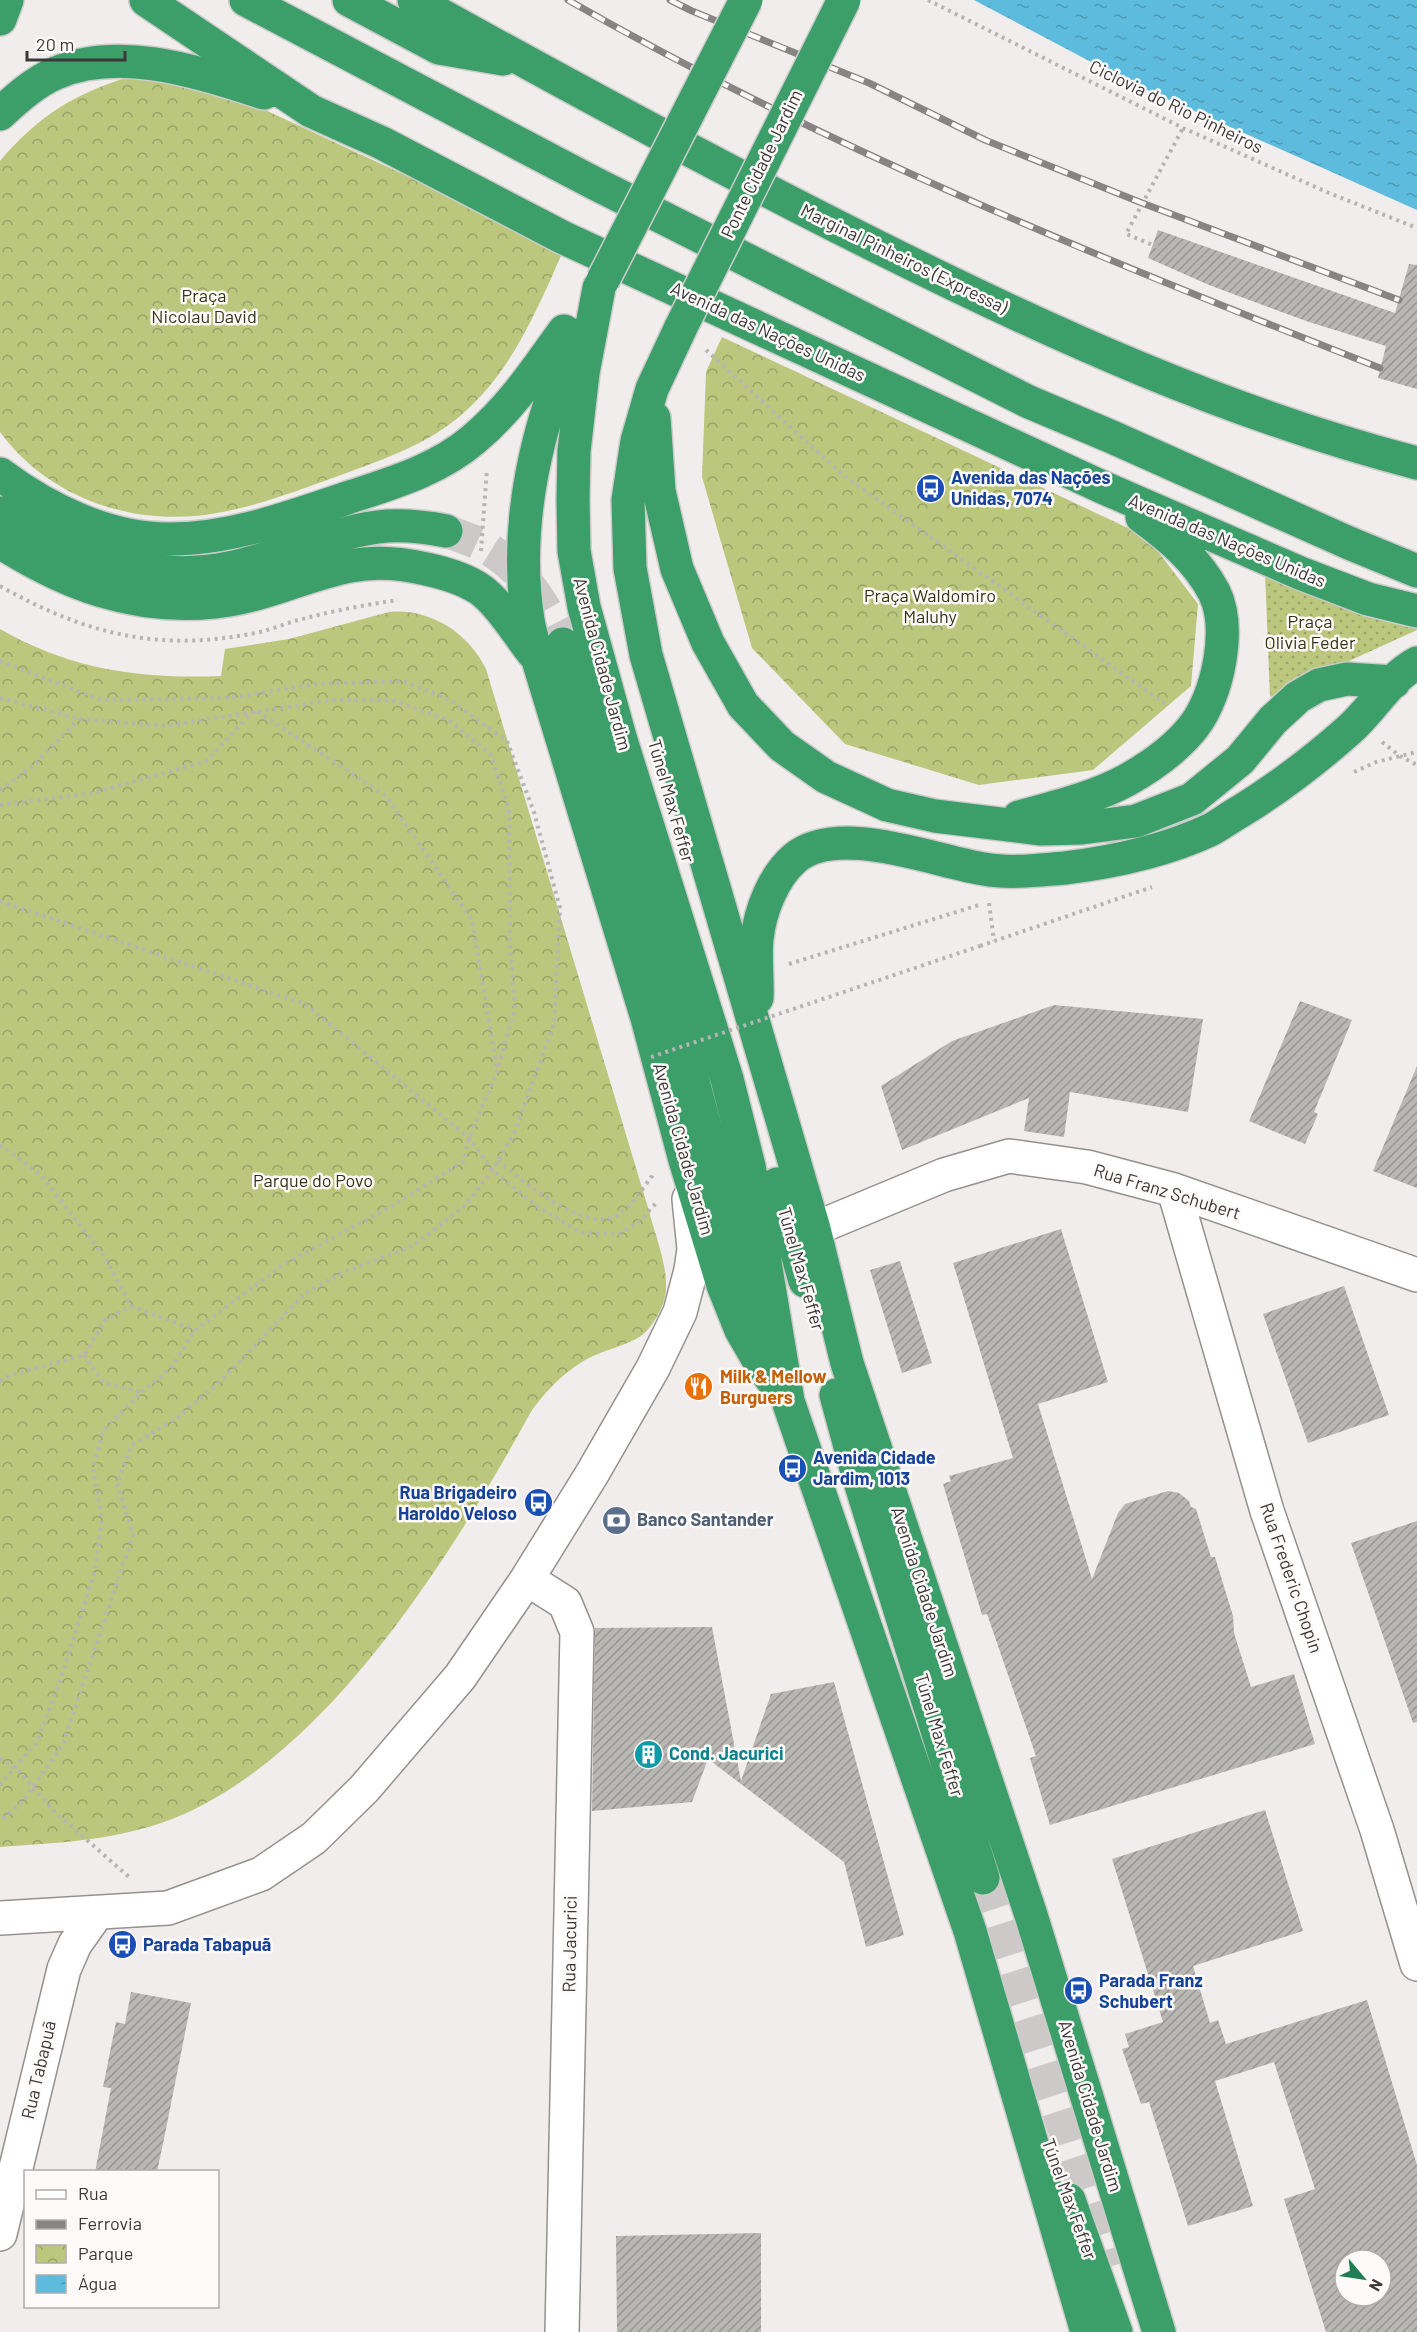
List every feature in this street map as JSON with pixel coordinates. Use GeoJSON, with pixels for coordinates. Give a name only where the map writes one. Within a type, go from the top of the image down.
{"type":"FeatureCollection","features":[{"type":"Feature","properties":{"kind":"highway"},"geometry":{"type":"LineString","coordinates":[[0,19],[7,0]]}},
{"type":"Feature","properties":{"kind":"highway","name":"Avenida das Nações Unidas"},"geometry":{"type":"LineString","coordinates":[[146,0],[311,111],[382,143],[562,237],[1102,487],[1300,573],[1368,599],[1417,611]]}},
{"type":"Feature","properties":{"kind":"highway"},"geometry":{"type":"LineString","coordinates":[[246,0],[592,182],[1029,402],[1112,436],[1349,543],[1417,571]]}},
{"type":"Feature","properties":{"kind":"highway"},"geometry":{"type":"LineString","coordinates":[[350,0],[439,48],[528,64]]}},
{"type":"Feature","properties":{"kind":"highway","name":"Marginal Pinheiros (Expressa)"},"geometry":{"type":"LineString","coordinates":[[414,0],[598,103],[999,308],[1173,383],[1344,444],[1417,463]]}},
{"type":"Feature","properties":{"kind":"highway"},"geometry":{"type":"LineString","coordinates":[[0,474],[44,503],[89,524],[170,540],[216,536],[290,517],[419,474],[446,459],[473,440],[524,389],[577,312],[601,284],[746,0]]}},
{"type":"Feature","properties":{"kind":"highway","name":"Ponte Cidade Jardim"},"geometry":{"type":"LineString","coordinates":[[681,327],[844,0]]}},
{"type":"Feature","properties":{"kind":"highway"},"geometry":{"type":"LineString","coordinates":[[0,114],[22,94],[56,73],[90,64],[117,62],[142,62],[204,75],[269,94],[311,111]]}},
{"type":"Feature","properties":{"kind":"highway","name":"Avenida Cidade Jardim"},"geometry":{"type":"LineString","coordinates":[[601,284],[566,360],[544,418],[533,470],[526,529],[525,578],[528,620],[551,652],[685,1160],[723,1285],[741,1330],[763,1368],[788,1401]]}},
{"type":"Feature","properties":{"kind":"highway","name":"Avenida Cidade Jardim"},"geometry":{"type":"LineString","coordinates":[[601,284],[583,373],[574,452],[574,551],[584,607],[620,737],[730,1090],[749,1166],[788,1401],[970,1931],[1087,2332]]}},
{"type":"Feature","properties":{"kind":"highway","name":"Avenida Cidade Jardim"},"geometry":{"type":"LineString","coordinates":[[681,327],[652,389],[637,441],[628,500],[630,568],[646,654],[814,1229],[847,1363],[1031,1915],[1159,2332]]}},
{"type":"Feature","properties":{"kind":"highway"},"geometry":{"type":"LineString","coordinates":[[652,389],[658,491],[677,569],[708,643],[743,705],[782,746],[826,777],[887,805],[935,816],[1041,829],[1082,828],[1136,821],[1192,799],[1240,760],[1273,720],[1298,697],[1319,685],[1347,679],[1409,677]]}},
{"type":"Feature","properties":{"kind":"highway"},"geometry":{"type":"LineString","coordinates":[[998,822],[1068,804],[1126,780],[1171,749],[1195,725],[1212,691],[1221,655],[1223,629],[1215,594],[1195,563],[1168,536],[1102,487]]}},
{"type":"Feature","properties":{"kind":"highway"},"geometry":{"type":"LineString","coordinates":[[0,513],[21,527],[71,551],[106,563],[145,570],[180,572],[228,569],[345,535],[385,526],[413,525],[446,531]]}},
{"type":"Feature","properties":{"kind":"highway"},"geometry":{"type":"LineString","coordinates":[[0,542],[35,564],[76,583],[121,597],[172,604],[215,602],[257,593],[349,566],[380,563],[433,570],[461,579],[482,591],[551,652],[603,764],[666,979],[747,1286],[788,1401]]}},
{"type":"Feature","properties":{"kind":"highway","name":"Túnel Max Feffer"},"geometry":{"type":"LineString","coordinates":[[646,654],[649,722],[857,1472],[983,1878]]}},
{"type":"Feature","properties":{"kind":"highway"},"geometry":{"type":"LineString","coordinates":[[756,1030],[757,939],[763,911],[774,885],[795,858],[816,848],[836,843],[876,845],[984,869],[1012,872],[1067,867],[1140,855],[1210,830],[1275,791],[1358,723],[1409,677]]}},
{"type":"Feature","properties":{"kind":"highway","name":"Túnel Max Feffer"},"geometry":{"type":"LineString","coordinates":[[970,1931],[1102,2288],[1116,2332]]}},
{"type":"Feature","properties":{"kind":"street","name":"Rua Franz Schubert"},"geometry":{"type":"LineString","coordinates":[[814,1229],[944,1175],[1009,1156],[1087,1167],[1174,1190],[1417,1275]]}},
{"type":"Feature","properties":{"kind":"street"},"geometry":{"type":"LineString","coordinates":[[0,1918],[168,1908],[261,1874],[314,1838],[364,1789],[460,1677],[527,1579],[592,1474],[652,1368],[680,1312],[691,1270],[694,1249],[685,1160]]}},
{"type":"Feature","properties":{"kind":"street","name":"Rua Frederic Chopin"},"geometry":{"type":"LineString","coordinates":[[1174,1190],[1267,1511],[1377,1830],[1417,1964]]}},
{"type":"Feature","properties":{"kind":"street","name":"Rua Jacurici"},"geometry":{"type":"LineString","coordinates":[[527,1579],[565,1603],[577,1632],[562,2332]]}},
{"type":"Feature","properties":{"kind":"street","name":"Rua Tabapuã"},"geometry":{"type":"LineString","coordinates":[[0,2234],[64,1969],[75,1944],[97,1913]]}},
{"type":"Feature","properties":{"kind":"path","name":"Ciclovia do Rio Pinheiros"},"geometry":{"type":"LineString","coordinates":[[928,0],[1183,128],[1329,193],[1417,228]]}},
{"type":"Feature","properties":{"kind":"path"},"geometry":{"type":"LineString","coordinates":[[1158,247],[1126,234],[1183,128]]}},
{"type":"Feature","properties":{"kind":"path"},"geometry":{"type":"LineString","coordinates":[[681,327],[843,475],[1195,725]]}},
{"type":"Feature","properties":{"kind":"path"},"geometry":{"type":"LineString","coordinates":[[473,440],[484,452],[488,472],[480,563],[482,591]]}},
{"type":"Feature","properties":{"kind":"path"},"geometry":{"type":"LineString","coordinates":[[0,661],[100,700],[230,698],[316,684],[403,681],[450,700],[507,741],[534,812],[560,908],[554,1024],[513,1136],[466,1205],[412,1246],[344,1272],[305,1293],[223,1379],[177,1418],[132,1445],[117,1483],[134,1535],[63,1744],[23,1801],[0,1821]]}},
{"type":"Feature","properties":{"kind":"path"},"geometry":{"type":"LineString","coordinates":[[0,698],[80,719],[164,726],[255,710],[333,700],[391,700],[449,720],[490,755],[509,810],[510,943],[515,1008],[497,1072],[468,1138],[463,1162],[392,1206],[284,1264],[195,1330],[171,1368],[142,1392],[103,1431],[93,1469],[102,1518],[95,1570],[60,1681],[37,1742],[0,1785]]}},
{"type":"Feature","properties":{"kind":"path"},"geometry":{"type":"LineString","coordinates":[[0,805],[94,793],[206,761],[255,710]]}},
{"type":"Feature","properties":{"kind":"path"},"geometry":{"type":"LineString","coordinates":[[255,710],[386,796],[472,920],[497,1072]]}},
{"type":"Feature","properties":{"kind":"path"},"geometry":{"type":"LineString","coordinates":[[0,790],[33,766],[80,719]]}},
{"type":"Feature","properties":{"kind":"path"},"geometry":{"type":"LineString","coordinates":[[0,901],[305,1004],[468,1138],[492,1170],[538,1207],[581,1233],[620,1234],[642,1220],[661,1197]]}},
{"type":"Feature","properties":{"kind":"path"},"geometry":{"type":"LineString","coordinates":[[758,973],[989,902]]}},
{"type":"Feature","properties":{"kind":"path"},"geometry":{"type":"LineString","coordinates":[[651,1057],[994,941]]}},
{"type":"Feature","properties":{"kind":"path"},"geometry":{"type":"LineString","coordinates":[[0,1145],[40,1174],[105,1257],[131,1306],[195,1330]]}},
{"type":"Feature","properties":{"kind":"path"},"geometry":{"type":"LineString","coordinates":[[498,1161],[566,1209],[589,1219]]}},
{"type":"Feature","properties":{"kind":"path"},"geometry":{"type":"LineString","coordinates":[[0,1381],[11,1375],[84,1355],[105,1320],[131,1306]]}},
{"type":"Feature","properties":{"kind":"path"},"geometry":{"type":"LineString","coordinates":[[84,1355],[104,1383],[142,1392]]}},
{"type":"Feature","properties":{"kind":"path"},"geometry":{"type":"LineString","coordinates":[[0,1758],[16,1768],[54,1811],[105,1858]]}},
{"type":"Feature","properties":{"kind":"green space","name":"Praça Nicolau David"},"geometry":{"type":"Polygon","coordinates":[[[132,76],[205,82],[564,249],[526,331],[502,370],[473,404],[459,417],[427,439],[375,463],[248,506],[186,517],[126,512],[96,503],[69,491],[43,475],[20,455],[0,432],[0,161],[29,131],[59,108],[93,90],[132,76]]]}},
{"type":"Feature","properties":{"kind":"green space","name":"Praça Waldomiro Maluhy"},"geometry":{"type":"Polygon","coordinates":[[[722,337],[1147,537],[1198,604],[1191,686],[1093,770],[979,785],[845,744],[752,648],[702,477],[706,372],[722,337]]]}},
{"type":"Feature","properties":{"kind":"green space","name":"Praça Olivia Feder"},"geometry":{"type":"Polygon","coordinates":[[[1265,573],[1417,620],[1417,630],[1270,697],[1265,573]]]}},
{"type":"Feature","properties":{"kind":"green space","name":"Parque do Povo"},"geometry":{"type":"Polygon","coordinates":[[[389,612],[418,614],[446,625],[469,644],[486,669],[660,1249],[666,1278],[662,1307],[655,1320],[641,1336],[582,1362],[561,1377],[543,1396],[532,1410],[463,1527],[422,1589],[377,1650],[328,1706],[276,1755],[220,1795],[161,1823],[101,1837],[0,1847],[0,629],[53,654],[107,669],[163,676],[221,676],[225,649],[289,639],[389,612]]]}},
{"type":"Feature","properties":{"kind":"water"},"geometry":{"type":"Polygon","coordinates":[[[974,0],[1417,0],[1417,210],[1127,81],[974,0]]]}},
{"type":"Feature","properties":{"kind":"building"},"geometry":{"type":"Polygon","coordinates":[[[1158,230],[1395,313],[1409,264],[1417,265],[1417,389],[1378,378],[1386,346],[1306,321],[1209,285],[1148,258],[1158,230]]]}},
{"type":"Feature","properties":{"kind":"building"},"geometry":{"type":"Polygon","coordinates":[[[1300,1001],[1352,1020],[1314,1112],[1318,1114],[1305,1144],[1249,1121],[1300,1001]]]}},
{"type":"Feature","properties":{"kind":"building"},"geometry":{"type":"Polygon","coordinates":[[[1054,1005],[1203,1019],[1188,1112],[1070,1092],[1064,1137],[1024,1131],[1029,1098],[902,1150],[881,1086],[952,1041],[1054,1005]]]}},
{"type":"Feature","properties":{"kind":"building"},"geometry":{"type":"Polygon","coordinates":[[[1417,1066],[1417,1188],[1373,1171],[1417,1066]]]}},
{"type":"Feature","properties":{"kind":"building"},"geometry":{"type":"Polygon","coordinates":[[[1061,1229],[1108,1382],[1038,1404],[1092,1579],[1118,1513],[1125,1504],[1168,1491],[1179,1493],[1189,1501],[1191,1507],[1196,1509],[1211,1557],[1215,1557],[1233,1616],[1234,1633],[1251,1687],[1294,1674],[1315,1744],[1050,1825],[1030,1758],[1036,1756],[987,1614],[982,1615],[943,1484],[951,1481],[949,1476],[1013,1458],[953,1263],[1061,1229]]]}},
{"type":"Feature","properties":{"kind":"building"},"geometry":{"type":"Polygon","coordinates":[[[900,1261],[932,1363],[902,1373],[870,1270],[900,1261]]]}},
{"type":"Feature","properties":{"kind":"building"},"geometry":{"type":"Polygon","coordinates":[[[1344,1286],[1389,1415],[1308,1443],[1263,1314],[1344,1286]]]}},
{"type":"Feature","properties":{"kind":"building"},"geometry":{"type":"Polygon","coordinates":[[[1417,1521],[1417,1722],[1413,1723],[1351,1543],[1417,1521]]]}},
{"type":"Feature","properties":{"kind":"building"},"geometry":{"type":"Polygon","coordinates":[[[712,1627],[741,1781],[771,1694],[834,1682],[904,1935],[866,1947],[844,1862],[708,1759],[692,1802],[592,1811],[595,1628],[712,1627]]]}},
{"type":"Feature","properties":{"kind":"building"},"geometry":{"type":"Polygon","coordinates":[[[1265,1810],[1303,1931],[1193,1966],[1210,2023],[1218,2020],[1226,2044],[1367,2000],[1417,2165],[1417,2332],[1326,2332],[1284,2199],[1315,2189],[1274,2062],[1215,2081],[1253,2206],[1188,2226],[1149,2102],[1141,2104],[1122,2049],[1129,2047],[1125,2034],[1163,2022],[1112,1859],[1265,1810]]]}},
{"type":"Feature","properties":{"kind":"building"},"geometry":{"type":"Polygon","coordinates":[[[131,1992],[191,2003],[157,2170],[95,2170],[111,2088],[103,2087],[116,2022],[125,2024],[131,1992]]]}},
{"type":"Feature","properties":{"kind":"building"},"geometry":{"type":"Polygon","coordinates":[[[761,2233],[761,2332],[617,2332],[616,2236],[761,2233]]]}},
{"type":"Feature","properties":{"kind":"tunnel"},"geometry":{"type":"LineString","coordinates":[[446,531],[471,540],[499,556],[511,566],[541,602],[563,644]]}},
{"type":"Feature","properties":{"kind":"tunnel"},"geometry":{"type":"LineString","coordinates":[[983,1878],[1109,2267]]}},
{"type":"Feature","properties":{"kind":"railway"},"geometry":{"type":"LineString","coordinates":[[568,0],[765,105],[967,199],[1173,286],[1380,368]]}},
{"type":"Feature","properties":{"kind":"railway"},"geometry":{"type":"LineString","coordinates":[[670,0],[869,83],[985,140],[1142,203],[1399,300]]}},
{"type":"Feature","properties":{"kind":"place","name":"Avenida das Nações Unidas, 7074"},"geometry":{"type":"Point","coordinates":[930,488]}},
{"type":"Feature","properties":{"kind":"place","name":"Milk & Mellow Burguers"},"geometry":{"type":"Point","coordinates":[699,1387]}},
{"type":"Feature","properties":{"kind":"place","name":"Avenida Cidade Jardim, 1013"},"geometry":{"type":"Point","coordinates":[792,1468]}},
{"type":"Feature","properties":{"kind":"place","name":"Rua Brigadeiro Haroldo Veloso"},"geometry":{"type":"Point","coordinates":[538,1503]}},
{"type":"Feature","properties":{"kind":"place","name":"Banco Santander"},"geometry":{"type":"Point","coordinates":[616,1520]}},
{"type":"Feature","properties":{"kind":"place","name":"Cond. Jacurici"},"geometry":{"type":"Point","coordinates":[648,1754]}},
{"type":"Feature","properties":{"kind":"place","name":"Parada Tabapuã"},"geometry":{"type":"Point","coordinates":[122,1945]}},
{"type":"Feature","properties":{"kind":"place","name":"Parada Franz Schubert"},"geometry":{"type":"Point","coordinates":[1078,1991]}}]}
